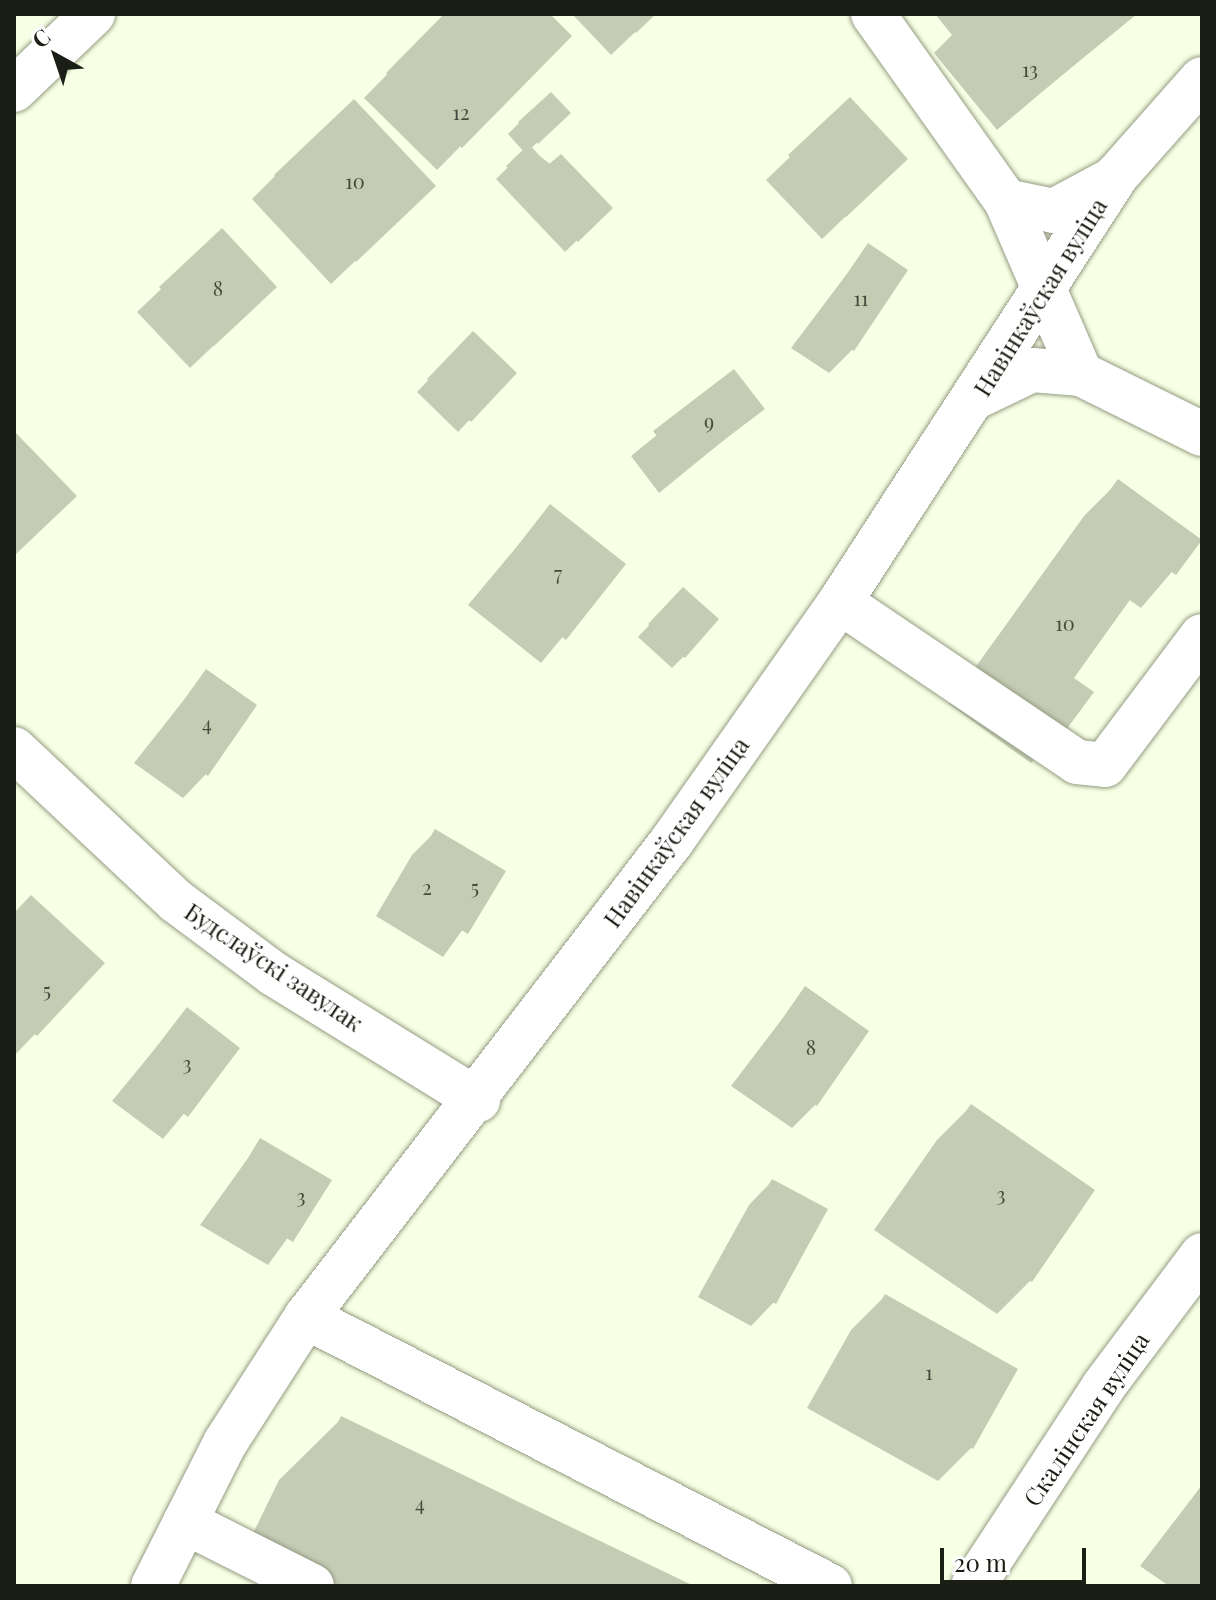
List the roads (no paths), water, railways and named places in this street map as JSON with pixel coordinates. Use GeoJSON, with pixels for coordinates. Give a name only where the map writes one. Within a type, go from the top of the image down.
{"type":"FeatureCollection","features":[{"type":"Feature","properties":{"kind":"street"},"geometry":{"type":"LineString","coordinates":[[14,90],[93,14]]}},
{"type":"Feature","properties":{"kind":"street"},"geometry":{"type":"LineString","coordinates":[[873,14],[1006,201],[1081,374]]}},
{"type":"Feature","properties":{"kind":"street","name":"Навінкаўская вуліца"},"geometry":{"type":"LineString","coordinates":[[153,1586],[225,1443],[306,1317],[478,1100],[840,602],[978,396],[1044,284],[1117,175],[1202,79]]}},
{"type":"Feature","properties":{"kind":"street"},"geometry":{"type":"LineString","coordinates":[[1006,201],[1054,211],[1117,175]]}},
{"type":"Feature","properties":{"kind":"street"},"geometry":{"type":"LineString","coordinates":[[978,396],[1032,370],[1081,374],[1202,434]]}},
{"type":"Feature","properties":{"kind":"street"},"geometry":{"type":"LineString","coordinates":[[840,602],[1077,762],[1105,765],[1202,636]]}},
{"type":"Feature","properties":{"kind":"street","name":"Будслаўскі завулак"},"geometry":{"type":"LineString","coordinates":[[14,749],[176,901],[274,974],[478,1100]]}},
{"type":"Feature","properties":{"kind":"street","name":"Скалінская вуліца"},"geometry":{"type":"LineString","coordinates":[[973,1586],[1103,1387],[1202,1255]]}},
{"type":"Feature","properties":{"kind":"street"},"geometry":{"type":"LineString","coordinates":[[306,1317],[830,1586]]}},
{"type":"Feature","properties":{"kind":"street"},"geometry":{"type":"LineString","coordinates":[[185,1522],[312,1586]]}}]}
